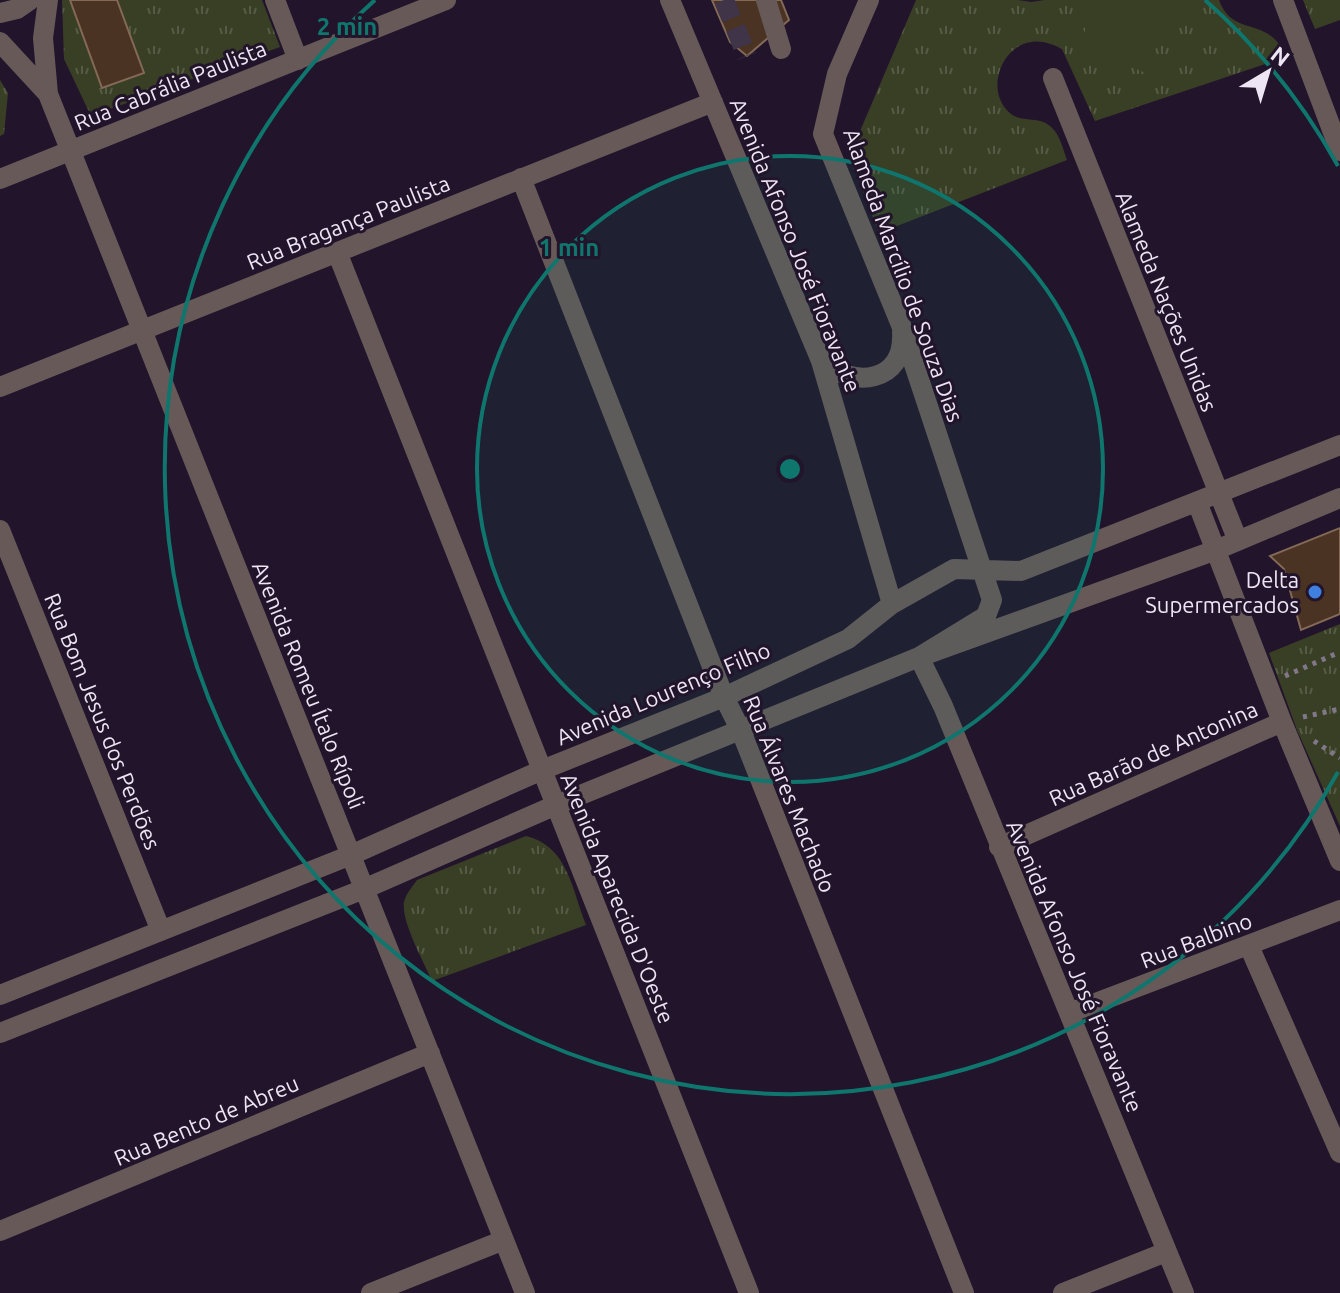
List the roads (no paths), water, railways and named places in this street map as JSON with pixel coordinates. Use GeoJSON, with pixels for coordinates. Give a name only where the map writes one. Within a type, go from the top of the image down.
{"type":"FeatureCollection","features":[{"type":"Feature","properties":{"kind":"street"},"geometry":{"type":"LineString","coordinates":[[0,13],[17,9],[30,0]]}},
{"type":"Feature","properties":{"kind":"street","name":"Avenida Romeu Ítalo Rípoli"},"geometry":{"type":"LineString","coordinates":[[48,0],[43,38],[48,94],[525,1293]]}},
{"type":"Feature","properties":{"kind":"street"},"geometry":{"type":"LineString","coordinates":[[275,0],[298,60]]}},
{"type":"Feature","properties":{"kind":"street","name":"Rua Cabrália Paulista"},"geometry":{"type":"LineString","coordinates":[[0,179],[446,0]]}},
{"type":"Feature","properties":{"kind":"street","name":"Avenida Afonso José Fioravante"},"geometry":{"type":"LineString","coordinates":[[670,0],[821,361],[892,604]]}},
{"type":"Feature","properties":{"kind":"street"},"geometry":{"type":"LineString","coordinates":[[766,0],[781,49]]}},
{"type":"Feature","properties":{"kind":"street","name":"Alameda Marcílio de Souza Dias"},"geometry":{"type":"LineString","coordinates":[[869,0],[837,74],[823,134],[901,325],[992,600],[986,616],[919,657]]}},
{"type":"Feature","properties":{"kind":"street"},"geometry":{"type":"LineString","coordinates":[[1283,0],[1340,151]]}},
{"type":"Feature","properties":{"kind":"street","name":"Avenida Romeu Ítalo Rípoli"},"geometry":{"type":"LineString","coordinates":[[0,42],[48,94]]}},
{"type":"Feature","properties":{"kind":"street","name":"Alameda Nações Unidas"},"geometry":{"type":"LineString","coordinates":[[1053,78],[1238,541]]}},
{"type":"Feature","properties":{"kind":"street","name":"Rua Bragança Paulista"},"geometry":{"type":"LineString","coordinates":[[0,387],[713,102]]}},
{"type":"Feature","properties":{"kind":"street","name":"Rua Álvares Machado"},"geometry":{"type":"LineString","coordinates":[[521,178],[724,697],[741,731],[964,1293]]}},
{"type":"Feature","properties":{"kind":"street","name":"Avenida Aparecida D'Oeste"},"geometry":{"type":"LineString","coordinates":[[337,252],[749,1293]]}},
{"type":"Feature","properties":{"kind":"street"},"geometry":{"type":"LineString","coordinates":[[821,361],[843,376],[860,380],[875,376],[891,368],[900,353],[901,325]]}},
{"type":"Feature","properties":{"kind":"street","name":"Avenida Lourenço Filho"},"geometry":{"type":"LineString","coordinates":[[0,995],[351,855],[542,770],[724,697],[848,639],[892,604],[954,569],[1021,571],[1340,445]]}},
{"type":"Feature","properties":{"kind":"street"},"geometry":{"type":"LineString","coordinates":[[0,1033],[364,889],[556,805],[919,657],[1216,550],[1340,498]]}},
{"type":"Feature","properties":{"kind":"street"},"geometry":{"type":"LineString","coordinates":[[1197,502],[1282,722],[1340,861]]}},
{"type":"Feature","properties":{"kind":"street","name":"Rua Bom Jesus dos Perdões"},"geometry":{"type":"LineString","coordinates":[[0,530],[161,931]]}},
{"type":"Feature","properties":{"kind":"street","name":"Avenida Afonso José Fioravante"},"geometry":{"type":"LineString","coordinates":[[919,657],[943,706],[1184,1293]]}},
{"type":"Feature","properties":{"kind":"street","name":"Rua Barão de Antonina"},"geometry":{"type":"LineString","coordinates":[[999,847],[1282,722]]}},
{"type":"Feature","properties":{"kind":"street","name":"Rua Balbino"},"geometry":{"type":"LineString","coordinates":[[1069,1013],[1340,910]]}},
{"type":"Feature","properties":{"kind":"street"},"geometry":{"type":"LineString","coordinates":[[1249,946],[1340,1153]]}},
{"type":"Feature","properties":{"kind":"street","name":"Rua Bento de Abreu"},"geometry":{"type":"LineString","coordinates":[[0,1231],[430,1053]]}},
{"type":"Feature","properties":{"kind":"street"},"geometry":{"type":"LineString","coordinates":[[371,1293],[504,1240]]}},
{"type":"Feature","properties":{"kind":"street"},"geometry":{"type":"LineString","coordinates":[[1063,1293],[1166,1252]]}},
{"type":"Feature","properties":{"kind":"tunnel"},"geometry":{"type":"LineString","coordinates":[[724,0],[747,56]]}},
{"type":"Feature","properties":{"kind":"place","name":"Delta Supermercados"},"geometry":{"type":"Point","coordinates":[1315,592]}}]}
